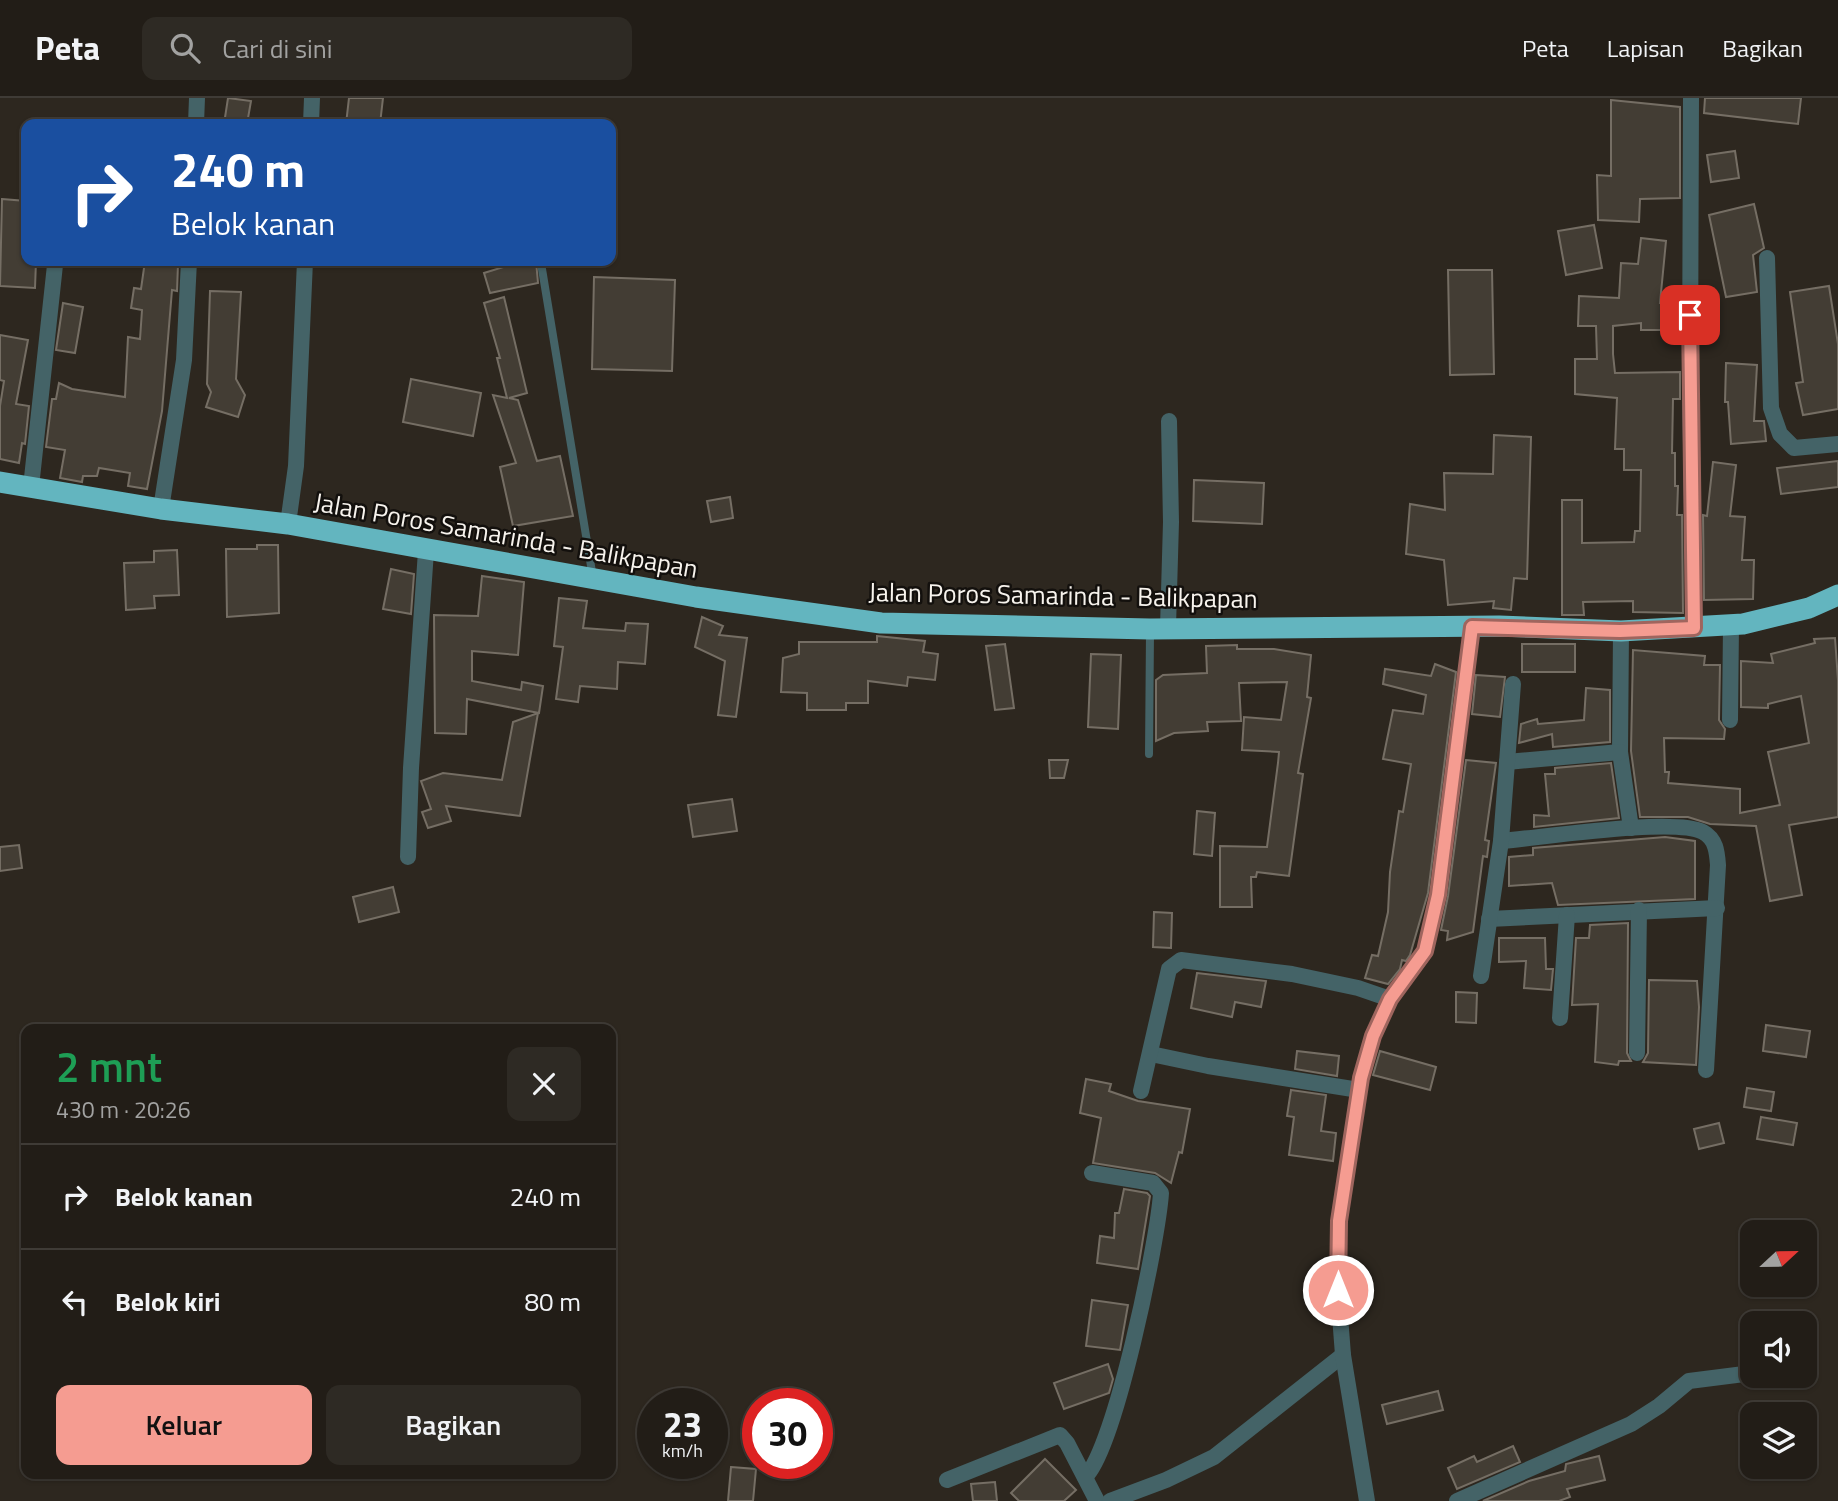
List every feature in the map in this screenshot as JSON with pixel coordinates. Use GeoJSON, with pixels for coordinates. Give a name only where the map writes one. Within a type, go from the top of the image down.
{"type":"FeatureCollection","features":[{"type":"Feature","properties":{"kind":"highway","name":"Jalan Poros Samarinda - Balikpapan"},"geometry":{"type":"LineString","coordinates":[[0,482],[161,509],[288,524],[425,551],[696,597],[881,623],[1159,628],[1472,627],[1620,631],[1731,625],[1809,608],[1838,595]]}},
{"type":"Feature","properties":{"kind":"street"},"geometry":{"type":"LineString","coordinates":[[196,119],[197,98]]}},
{"type":"Feature","properties":{"kind":"street"},"geometry":{"type":"LineString","coordinates":[[311,119],[312,98]]}},
{"type":"Feature","properties":{"kind":"street"},"geometry":{"type":"LineString","coordinates":[[1691,98],[1690,384],[1694,628]]}},
{"type":"Feature","properties":{"kind":"street"},"geometry":{"type":"LineString","coordinates":[[1767,258],[1771,408],[1780,434],[1794,447],[1838,444]]}},
{"type":"Feature","properties":{"kind":"street"},"geometry":{"type":"LineString","coordinates":[[31,487],[55,266]]}},
{"type":"Feature","properties":{"kind":"street"},"geometry":{"type":"LineString","coordinates":[[161,509],[184,360],[189,266]]}},
{"type":"Feature","properties":{"kind":"street"},"geometry":{"type":"LineString","coordinates":[[288,524],[296,466],[305,266]]}},
{"type":"Feature","properties":{"kind":"street"},"geometry":{"type":"LineString","coordinates":[[1159,628],[1171,522],[1169,421]]}},
{"type":"Feature","properties":{"kind":"street"},"geometry":{"type":"LineString","coordinates":[[408,857],[425,551]]}},
{"type":"Feature","properties":{"kind":"street"},"geometry":{"type":"LineString","coordinates":[[1730,720],[1731,625]]}},
{"type":"Feature","properties":{"kind":"street"},"geometry":{"type":"LineString","coordinates":[[1367,1501],[1343,1355],[1338,1290],[1339,1221],[1359,1090],[1373,1036],[1390,999],[1425,951],[1438,895],[1472,627]]}},
{"type":"Feature","properties":{"kind":"street"},"geometry":{"type":"LineString","coordinates":[[1620,631],[1620,752],[1631,828]]}},
{"type":"Feature","properties":{"kind":"street"},"geometry":{"type":"LineString","coordinates":[[1481,976],[1501,841],[1513,684]]}},
{"type":"Feature","properties":{"kind":"street"},"geometry":{"type":"LineString","coordinates":[[1507,762],[1620,752]]}},
{"type":"Feature","properties":{"kind":"street"},"geometry":{"type":"LineString","coordinates":[[1501,841],[1631,828],[1701,831],[1708,836],[1717,850],[1717,908],[1706,1070]]}},
{"type":"Feature","properties":{"kind":"street"},"geometry":{"type":"LineString","coordinates":[[1489,919],[1717,908]]}},
{"type":"Feature","properties":{"kind":"street"},"geometry":{"type":"LineString","coordinates":[[1637,1053],[1639,910]]}},
{"type":"Feature","properties":{"kind":"street"},"geometry":{"type":"LineString","coordinates":[[1560,1018],[1567,915]]}},
{"type":"Feature","properties":{"kind":"street"},"geometry":{"type":"LineString","coordinates":[[1141,1091],[1169,969],[1181,960],[1292,974],[1390,999]]}},
{"type":"Feature","properties":{"kind":"street"},"geometry":{"type":"LineString","coordinates":[[1150,1054],[1359,1090]]}},
{"type":"Feature","properties":{"kind":"street"},"geometry":{"type":"LineString","coordinates":[[1085,1477],[1095,1464],[1125,1374],[1161,1193],[1153,1183],[1092,1174]]}},
{"type":"Feature","properties":{"kind":"street"},"geometry":{"type":"LineString","coordinates":[[1110,1501],[1166,1480],[1214,1457],[1244,1436],[1343,1355]]}},
{"type":"Feature","properties":{"kind":"street"},"geometry":{"type":"LineString","coordinates":[[1457,1501],[1630,1424],[1659,1406],[1689,1381],[1740,1375]]}},
{"type":"Feature","properties":{"kind":"street"},"geometry":{"type":"LineString","coordinates":[[947,1480],[1057,1434],[1068,1443],[1097,1501]]}},
{"type":"Feature","properties":{"kind":"lane"},"geometry":{"type":"LineString","coordinates":[[542,269],[593,578]]}},
{"type":"Feature","properties":{"kind":"lane"},"geometry":{"type":"LineString","coordinates":[[1149,754],[1159,628]]}},
{"type":"Feature","properties":{"kind":"building"},"geometry":{"type":"Polygon","coordinates":[[[228,98],[251,101],[248,119],[225,119],[228,98]]]}},
{"type":"Feature","properties":{"kind":"building"},"geometry":{"type":"Polygon","coordinates":[[[349,98],[383,98],[381,119],[347,119],[349,98]]]}},
{"type":"Feature","properties":{"kind":"building"},"geometry":{"type":"Polygon","coordinates":[[[1705,98],[1801,98],[1798,124],[1704,113],[1705,98]]]}},
{"type":"Feature","properties":{"kind":"building"},"geometry":{"type":"Polygon","coordinates":[[[1611,100],[1680,107],[1680,198],[1640,199],[1639,222],[1598,220],[1597,175],[1611,176],[1611,100]]]}},
{"type":"Feature","properties":{"kind":"building"},"geometry":{"type":"Polygon","coordinates":[[[1735,151],[1739,178],[1711,182],[1707,155],[1735,151]]]}},
{"type":"Feature","properties":{"kind":"building"},"geometry":{"type":"Polygon","coordinates":[[[2,199],[21,201],[21,266],[36,266],[35,288],[0,286],[2,199]]]}},
{"type":"Feature","properties":{"kind":"building"},"geometry":{"type":"Polygon","coordinates":[[[1754,204],[1764,248],[1753,255],[1757,292],[1726,297],[1709,215],[1754,204]]]}},
{"type":"Feature","properties":{"kind":"building"},"geometry":{"type":"Polygon","coordinates":[[[1594,225],[1602,268],[1566,275],[1558,231],[1594,225]]]}},
{"type":"Feature","properties":{"kind":"building"},"geometry":{"type":"Polygon","coordinates":[[[1641,238],[1666,241],[1660,303],[1680,303],[1680,330],[1641,330],[1641,323],[1613,326],[1615,373],[1680,372],[1680,399],[1673,399],[1672,453],[1675,453],[1675,486],[1678,486],[1677,515],[1682,515],[1683,613],[1633,612],[1633,601],[1583,602],[1584,615],[1562,615],[1562,500],[1582,500],[1582,543],[1634,542],[1635,531],[1640,531],[1641,470],[1624,470],[1624,449],[1615,449],[1617,398],[1575,394],[1575,359],[1597,359],[1596,326],[1578,326],[1579,296],[1619,298],[1621,263],[1638,264],[1641,238]]]}},
{"type":"Feature","properties":{"kind":"building"},"geometry":{"type":"Polygon","coordinates":[[[144,266],[178,266],[177,291],[172,290],[162,411],[147,489],[128,486],[130,473],[99,468],[97,476],[83,476],[82,482],[60,478],[65,450],[46,447],[52,399],[56,399],[59,383],[72,389],[125,397],[128,337],[140,339],[142,310],[131,308],[134,288],[141,289],[144,266]]]}},
{"type":"Feature","properties":{"kind":"building"},"geometry":{"type":"Polygon","coordinates":[[[507,266],[536,266],[538,283],[490,293],[484,273],[507,266]]]}},
{"type":"Feature","properties":{"kind":"building"},"geometry":{"type":"Polygon","coordinates":[[[1448,270],[1492,270],[1494,374],[1450,375],[1448,270]]]}},
{"type":"Feature","properties":{"kind":"building"},"geometry":{"type":"Polygon","coordinates":[[[594,277],[675,280],[672,371],[592,369],[594,277]]]}},
{"type":"Feature","properties":{"kind":"building"},"geometry":{"type":"Polygon","coordinates":[[[1829,286],[1838,344],[1838,409],[1803,415],[1796,383],[1803,382],[1790,292],[1829,286]]]}},
{"type":"Feature","properties":{"kind":"building"},"geometry":{"type":"Polygon","coordinates":[[[210,291],[241,292],[236,379],[245,395],[238,417],[206,407],[211,392],[207,384],[210,291]]]}},
{"type":"Feature","properties":{"kind":"building"},"geometry":{"type":"Polygon","coordinates":[[[504,297],[527,393],[509,398],[518,400],[537,461],[560,456],[573,516],[513,526],[500,467],[516,463],[493,395],[507,398],[497,358],[500,358],[484,303],[504,297]]]}},
{"type":"Feature","properties":{"kind":"building"},"geometry":{"type":"Polygon","coordinates":[[[63,303],[83,307],[75,353],[56,350],[63,303]]]}},
{"type":"Feature","properties":{"kind":"building"},"geometry":{"type":"Polygon","coordinates":[[[0,335],[28,340],[16,404],[29,406],[25,444],[22,443],[19,463],[0,459],[0,406],[4,381],[0,380],[0,335]]]}},
{"type":"Feature","properties":{"kind":"building"},"geometry":{"type":"Polygon","coordinates":[[[1726,363],[1757,365],[1754,421],[1764,421],[1766,441],[1731,444],[1728,402],[1725,402],[1726,363]]]}},
{"type":"Feature","properties":{"kind":"building"},"geometry":{"type":"Polygon","coordinates":[[[411,379],[481,393],[473,436],[403,422],[411,379]]]}},
{"type":"Feature","properties":{"kind":"building"},"geometry":{"type":"Polygon","coordinates":[[[1494,435],[1531,437],[1527,579],[1514,578],[1511,610],[1493,608],[1494,601],[1448,605],[1444,560],[1406,554],[1410,504],[1445,510],[1444,473],[1493,474],[1494,435]]]}},
{"type":"Feature","properties":{"kind":"building"},"geometry":{"type":"Polygon","coordinates":[[[1838,461],[1838,487],[1781,494],[1777,468],[1838,461]]]}},
{"type":"Feature","properties":{"kind":"building"},"geometry":{"type":"Polygon","coordinates":[[[1713,462],[1736,465],[1730,516],[1745,517],[1742,560],[1754,560],[1753,599],[1704,600],[1703,515],[1707,516],[1713,462]]]}},
{"type":"Feature","properties":{"kind":"building"},"geometry":{"type":"Polygon","coordinates":[[[1194,480],[1264,483],[1262,524],[1193,521],[1194,480]]]}},
{"type":"Feature","properties":{"kind":"building"},"geometry":{"type":"Polygon","coordinates":[[[730,497],[733,518],[711,522],[707,501],[730,497]]]}},
{"type":"Feature","properties":{"kind":"building"},"geometry":{"type":"Polygon","coordinates":[[[257,545],[278,545],[279,613],[227,617],[226,549],[257,549],[257,545]]]}},
{"type":"Feature","properties":{"kind":"building"},"geometry":{"type":"Polygon","coordinates":[[[177,550],[179,595],[154,596],[155,608],[126,610],[124,563],[154,562],[154,551],[177,550]]]}},
{"type":"Feature","properties":{"kind":"building"},"geometry":{"type":"Polygon","coordinates":[[[391,569],[414,574],[411,614],[383,609],[391,569]]]}},
{"type":"Feature","properties":{"kind":"building"},"geometry":{"type":"Polygon","coordinates":[[[482,576],[524,582],[518,655],[472,651],[472,681],[521,690],[522,682],[543,686],[539,713],[467,699],[466,734],[435,733],[434,615],[478,616],[482,576]]]}},
{"type":"Feature","properties":{"kind":"building"},"geometry":{"type":"Polygon","coordinates":[[[559,598],[587,601],[583,628],[625,631],[626,623],[648,624],[645,664],[618,662],[617,689],[580,686],[578,702],[556,699],[563,647],[554,646],[559,598]]]}},
{"type":"Feature","properties":{"kind":"building"},"geometry":{"type":"Polygon","coordinates":[[[702,617],[723,626],[719,635],[747,638],[736,717],[718,715],[725,661],[695,647],[702,617]]]}},
{"type":"Feature","properties":{"kind":"building"},"geometry":{"type":"Polygon","coordinates":[[[877,636],[925,641],[923,652],[938,654],[935,680],[908,677],[907,686],[868,681],[868,703],[846,703],[846,710],[807,710],[807,693],[781,692],[783,658],[799,654],[799,642],[877,642],[877,636]]]}},
{"type":"Feature","properties":{"kind":"building"},"geometry":{"type":"Polygon","coordinates":[[[1835,638],[1838,680],[1838,817],[1789,825],[1802,895],[1770,901],[1756,826],[1710,824],[1688,817],[1640,817],[1631,751],[1633,650],[1705,656],[1704,665],[1720,665],[1719,720],[1725,729],[1724,739],[1664,738],[1665,772],[1669,772],[1668,783],[1740,789],[1740,813],[1780,805],[1768,752],[1809,743],[1801,696],[1768,704],[1768,708],[1741,707],[1741,661],[1773,663],[1771,654],[1815,643],[1814,639],[1835,638]]]}},
{"type":"Feature","properties":{"kind":"building"},"geometry":{"type":"Polygon","coordinates":[[[1005,644],[1014,708],[995,710],[986,646],[1005,644]]]}},
{"type":"Feature","properties":{"kind":"building"},"geometry":{"type":"Polygon","coordinates":[[[1522,644],[1575,644],[1575,672],[1522,672],[1522,644]]]}},
{"type":"Feature","properties":{"kind":"building"},"geometry":{"type":"Polygon","coordinates":[[[1237,645],[1237,649],[1274,649],[1311,655],[1307,697],[1311,698],[1298,773],[1303,774],[1289,876],[1257,872],[1256,877],[1251,877],[1252,907],[1220,907],[1220,846],[1267,847],[1278,763],[1279,752],[1242,750],[1244,717],[1281,720],[1287,682],[1239,683],[1241,721],[1207,722],[1208,731],[1174,733],[1156,741],[1156,680],[1163,675],[1207,673],[1206,646],[1237,645]]]}},
{"type":"Feature","properties":{"kind":"building"},"geometry":{"type":"Polygon","coordinates":[[[1091,654],[1121,655],[1118,729],[1088,727],[1091,654]]]}},
{"type":"Feature","properties":{"kind":"building"},"geometry":{"type":"Polygon","coordinates":[[[1435,664],[1456,672],[1428,893],[1410,955],[1406,961],[1402,960],[1400,969],[1388,984],[1365,978],[1372,955],[1378,956],[1388,912],[1390,872],[1399,811],[1403,812],[1411,764],[1383,759],[1393,710],[1423,714],[1426,695],[1383,684],[1385,669],[1431,676],[1435,664]]]}},
{"type":"Feature","properties":{"kind":"building"},"geometry":{"type":"Polygon","coordinates":[[[1476,675],[1505,677],[1500,717],[1472,714],[1476,675]]]}},
{"type":"Feature","properties":{"kind":"building"},"geometry":{"type":"Polygon","coordinates":[[[1586,688],[1610,690],[1610,742],[1553,747],[1552,734],[1519,743],[1521,724],[1537,719],[1538,724],[1584,720],[1586,688]]]}},
{"type":"Feature","properties":{"kind":"building"},"geometry":{"type":"Polygon","coordinates":[[[538,713],[520,816],[446,806],[451,821],[428,828],[422,812],[431,809],[421,781],[443,773],[502,780],[513,722],[538,713]]]}},
{"type":"Feature","properties":{"kind":"building"},"geometry":{"type":"Polygon","coordinates":[[[1049,760],[1068,760],[1064,778],[1050,778],[1049,760]]]}},
{"type":"Feature","properties":{"kind":"building"},"geometry":{"type":"Polygon","coordinates":[[[1466,760],[1496,763],[1485,840],[1489,841],[1487,857],[1483,856],[1473,932],[1447,940],[1448,931],[1441,930],[1466,760]]]}},
{"type":"Feature","properties":{"kind":"building"},"geometry":{"type":"Polygon","coordinates":[[[1611,763],[1619,818],[1534,827],[1534,815],[1549,816],[1545,774],[1555,774],[1555,768],[1611,763]]]}},
{"type":"Feature","properties":{"kind":"building"},"geometry":{"type":"Polygon","coordinates":[[[732,799],[737,831],[693,837],[688,805],[732,799]]]}},
{"type":"Feature","properties":{"kind":"building"},"geometry":{"type":"Polygon","coordinates":[[[1197,811],[1215,813],[1212,856],[1194,854],[1197,811]]]}},
{"type":"Feature","properties":{"kind":"building"},"geometry":{"type":"Polygon","coordinates":[[[1665,837],[1695,841],[1695,899],[1558,905],[1552,883],[1509,886],[1509,857],[1533,855],[1533,848],[1665,837]]]}},
{"type":"Feature","properties":{"kind":"building"},"geometry":{"type":"Polygon","coordinates":[[[19,845],[22,868],[0,871],[0,847],[19,845]]]}},
{"type":"Feature","properties":{"kind":"building"},"geometry":{"type":"Polygon","coordinates":[[[393,887],[399,912],[359,922],[353,897],[393,887]]]}},
{"type":"Feature","properties":{"kind":"building"},"geometry":{"type":"Polygon","coordinates":[[[1154,912],[1172,913],[1171,948],[1153,947],[1154,912]]]}},
{"type":"Feature","properties":{"kind":"building"},"geometry":{"type":"Polygon","coordinates":[[[1628,923],[1627,1053],[1631,1061],[1619,1061],[1618,1065],[1595,1062],[1598,1004],[1572,1005],[1576,938],[1589,938],[1590,925],[1628,923]]]}},
{"type":"Feature","properties":{"kind":"building"},"geometry":{"type":"Polygon","coordinates":[[[1499,938],[1545,938],[1546,969],[1553,969],[1551,990],[1524,988],[1526,961],[1499,962],[1499,938]]]}},
{"type":"Feature","properties":{"kind":"building"},"geometry":{"type":"Polygon","coordinates":[[[1197,973],[1266,981],[1261,1007],[1235,1002],[1232,1017],[1191,1008],[1197,973]]]}},
{"type":"Feature","properties":{"kind":"building"},"geometry":{"type":"Polygon","coordinates":[[[1649,980],[1697,981],[1699,1007],[1696,1065],[1643,1062],[1648,1053],[1649,980]]]}},
{"type":"Feature","properties":{"kind":"building"},"geometry":{"type":"Polygon","coordinates":[[[1456,992],[1477,993],[1476,1023],[1456,1022],[1456,992]]]}},
{"type":"Feature","properties":{"kind":"building"},"geometry":{"type":"Polygon","coordinates":[[[1766,1025],[1810,1031],[1806,1057],[1763,1051],[1766,1025]]]}},
{"type":"Feature","properties":{"kind":"building"},"geometry":{"type":"Polygon","coordinates":[[[1297,1051],[1339,1056],[1337,1076],[1295,1069],[1297,1051]]]}},
{"type":"Feature","properties":{"kind":"building"},"geometry":{"type":"Polygon","coordinates":[[[1380,1051],[1436,1067],[1430,1090],[1373,1075],[1380,1051]]]}},
{"type":"Feature","properties":{"kind":"building"},"geometry":{"type":"Polygon","coordinates":[[[1086,1079],[1111,1084],[1109,1091],[1138,1101],[1190,1109],[1182,1153],[1179,1152],[1171,1183],[1155,1173],[1093,1163],[1101,1118],[1080,1113],[1086,1079]]]}},
{"type":"Feature","properties":{"kind":"building"},"geometry":{"type":"Polygon","coordinates":[[[1747,1088],[1774,1092],[1771,1111],[1744,1107],[1747,1088]]]}},
{"type":"Feature","properties":{"kind":"building"},"geometry":{"type":"Polygon","coordinates":[[[1291,1090],[1326,1095],[1321,1131],[1336,1133],[1333,1161],[1289,1155],[1294,1117],[1287,1116],[1291,1090]]]}},
{"type":"Feature","properties":{"kind":"building"},"geometry":{"type":"Polygon","coordinates":[[[1761,1117],[1797,1123],[1793,1145],[1757,1139],[1761,1117]]]}},
{"type":"Feature","properties":{"kind":"building"},"geometry":{"type":"Polygon","coordinates":[[[1719,1123],[1724,1143],[1699,1149],[1694,1129],[1719,1123]]]}},
{"type":"Feature","properties":{"kind":"building"},"geometry":{"type":"Polygon","coordinates":[[[1124,1189],[1147,1193],[1150,1196],[1138,1269],[1097,1263],[1100,1236],[1114,1238],[1115,1213],[1119,1213],[1124,1189]]]}},
{"type":"Feature","properties":{"kind":"building"},"geometry":{"type":"Polygon","coordinates":[[[1092,1300],[1128,1305],[1120,1350],[1086,1346],[1092,1300]]]}},
{"type":"Feature","properties":{"kind":"building"},"geometry":{"type":"Polygon","coordinates":[[[1108,1364],[1113,1379],[1109,1393],[1064,1409],[1054,1383],[1108,1364]]]}},
{"type":"Feature","properties":{"kind":"building"},"geometry":{"type":"Polygon","coordinates":[[[1438,1391],[1443,1410],[1387,1424],[1382,1405],[1438,1391]]]}},
{"type":"Feature","properties":{"kind":"building"},"geometry":{"type":"Polygon","coordinates":[[[1513,1446],[1520,1462],[1457,1489],[1448,1468],[1474,1456],[1477,1462],[1513,1446]]]}},
{"type":"Feature","properties":{"kind":"building"},"geometry":{"type":"Polygon","coordinates":[[[1599,1456],[1605,1480],[1567,1489],[1570,1497],[1559,1501],[1483,1501],[1529,1481],[1565,1471],[1566,1464],[1599,1456]]]}},
{"type":"Feature","properties":{"kind":"building"},"geometry":{"type":"Polygon","coordinates":[[[1045,1459],[1076,1490],[1064,1501],[1019,1501],[1011,1493],[1045,1459]]]}},
{"type":"Feature","properties":{"kind":"building"},"geometry":{"type":"Polygon","coordinates":[[[731,1467],[742,1468],[742,1479],[755,1479],[753,1501],[728,1501],[731,1467]]]}},
{"type":"Feature","properties":{"kind":"building"},"geometry":{"type":"Polygon","coordinates":[[[995,1482],[997,1501],[973,1501],[971,1484],[995,1482]]]}},
{"type":"Feature","properties":{"kind":"route"},"geometry":{"type":"LineString","coordinates":[[1338,1290],[1339,1221],[1361,1078],[1373,1036],[1390,999],[1414,970],[1425,951],[1438,895],[1472,627],[1620,631],[1694,628],[1690,315]]}}]}
